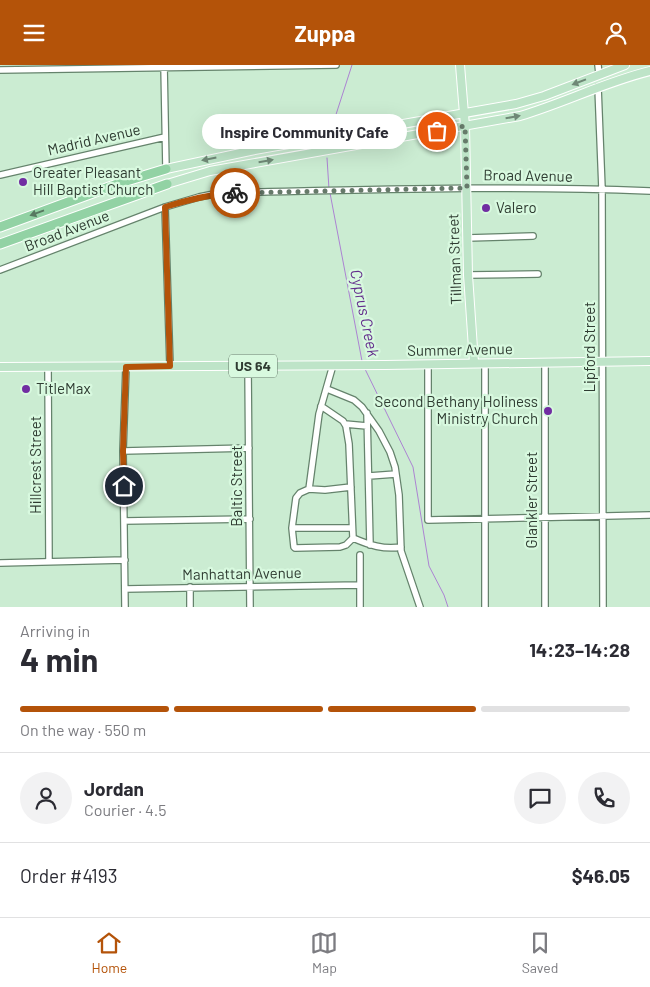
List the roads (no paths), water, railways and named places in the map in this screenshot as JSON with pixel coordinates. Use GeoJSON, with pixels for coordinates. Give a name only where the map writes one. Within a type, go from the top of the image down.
{"type":"FeatureCollection","features":[{"type":"Feature","properties":{"kind":"highway"},"geometry":{"type":"LineString","coordinates":[[0,227],[120,183],[166,169]]}},
{"type":"Feature","properties":{"kind":"highway"},"geometry":{"type":"LineString","coordinates":[[0,244],[167,184]]}},
{"type":"Feature","properties":{"kind":"main road","name":"Tillman Street"},"geometry":{"type":"LineString","coordinates":[[460,65],[465,126],[468,275],[474,363]]}},
{"type":"Feature","properties":{"kind":"main road"},"geometry":{"type":"LineString","coordinates":[[166,169],[250,151],[516,104],[544,96],[624,65]]}},
{"type":"Feature","properties":{"kind":"main road"},"geometry":{"type":"LineString","coordinates":[[167,184],[210,171],[520,116],[546,109],[598,87],[650,71]]}},
{"type":"Feature","properties":{"kind":"main road","name":"Summer Avenue"},"geometry":{"type":"LineString","coordinates":[[0,367],[650,361]]}},
{"type":"Feature","properties":{"kind":"street"},"geometry":{"type":"LineString","coordinates":[[0,70],[164,66],[336,65]]}},
{"type":"Feature","properties":{"kind":"street"},"geometry":{"type":"LineString","coordinates":[[598,65],[599,74]]}},
{"type":"Feature","properties":{"kind":"street"},"geometry":{"type":"LineString","coordinates":[[164,66],[166,169]]}},
{"type":"Feature","properties":{"kind":"street","name":"Lipford Street"},"geometry":{"type":"LineString","coordinates":[[598,87],[602,189],[603,607]]}},
{"type":"Feature","properties":{"kind":"street","name":"Madrid Avenue"},"geometry":{"type":"LineString","coordinates":[[0,175],[165,137]]}},
{"type":"Feature","properties":{"kind":"street","name":"Broad Avenue"},"geometry":{"type":"LineString","coordinates":[[0,270],[165,207],[219,193],[467,188],[650,191]]}},
{"type":"Feature","properties":{"kind":"street"},"geometry":{"type":"LineString","coordinates":[[165,207],[170,366]]}},
{"type":"Feature","properties":{"kind":"street"},"geometry":{"type":"LineString","coordinates":[[467,238],[533,236]]}},
{"type":"Feature","properties":{"kind":"street"},"geometry":{"type":"LineString","coordinates":[[468,275],[538,274]]}},
{"type":"Feature","properties":{"kind":"street","name":"Glankler Street"},"geometry":{"type":"LineString","coordinates":[[545,362],[545,607]]}},
{"type":"Feature","properties":{"kind":"street"},"geometry":{"type":"LineString","coordinates":[[485,363],[485,607]]}},
{"type":"Feature","properties":{"kind":"street"},"geometry":{"type":"LineString","coordinates":[[428,364],[428,520],[650,515]]}},
{"type":"Feature","properties":{"kind":"street"},"geometry":{"type":"LineString","coordinates":[[309,489],[321,406],[333,365]]}},
{"type":"Feature","properties":{"kind":"street","name":"Baltic Street"},"geometry":{"type":"LineString","coordinates":[[248,366],[250,607]]}},
{"type":"Feature","properties":{"kind":"street","name":"Hillcrest Street"},"geometry":{"type":"LineString","coordinates":[[48,367],[49,562]]}},
{"type":"Feature","properties":{"kind":"street"},"geometry":{"type":"LineString","coordinates":[[125,607],[123,451],[126,367]]}},
{"type":"Feature","properties":{"kind":"street"},"geometry":{"type":"LineString","coordinates":[[327,389],[354,401],[362,407],[390,452],[396,474],[401,547],[420,607]]}},
{"type":"Feature","properties":{"kind":"street"},"geometry":{"type":"LineString","coordinates":[[321,406],[329,410],[345,424],[367,426]]}},
{"type":"Feature","properties":{"kind":"street"},"geometry":{"type":"LineString","coordinates":[[367,413],[370,545]]}},
{"type":"Feature","properties":{"kind":"street"},"geometry":{"type":"LineString","coordinates":[[345,424],[349,444],[353,539]]}},
{"type":"Feature","properties":{"kind":"street"},"geometry":{"type":"LineString","coordinates":[[123,451],[249,447]]}},
{"type":"Feature","properties":{"kind":"street"},"geometry":{"type":"LineString","coordinates":[[369,476],[396,474]]}},
{"type":"Feature","properties":{"kind":"street"},"geometry":{"type":"LineString","coordinates":[[351,487],[325,490],[309,489],[300,493],[296,498],[292,528],[295,548],[340,547],[353,539]]}},
{"type":"Feature","properties":{"kind":"street"},"geometry":{"type":"LineString","coordinates":[[124,521],[250,519]]}},
{"type":"Feature","properties":{"kind":"street"},"geometry":{"type":"LineString","coordinates":[[292,528],[352,528]]}},
{"type":"Feature","properties":{"kind":"street"},"geometry":{"type":"LineString","coordinates":[[353,539],[390,549],[401,547]]}},
{"type":"Feature","properties":{"kind":"street"},"geometry":{"type":"LineString","coordinates":[[360,555],[360,607]]}},
{"type":"Feature","properties":{"kind":"street"},"geometry":{"type":"LineString","coordinates":[[0,563],[125,561]]}},
{"type":"Feature","properties":{"kind":"street","name":"Manhattan Avenue"},"geometry":{"type":"LineString","coordinates":[[125,589],[360,585]]}},
{"type":"Feature","properties":{"kind":"street"},"geometry":{"type":"LineString","coordinates":[[190,587],[190,607]]}},
{"type":"Feature","properties":{"kind":"waterway"},"geometry":{"type":"LineString","coordinates":[[331,130],[352,65]]}},
{"type":"Feature","properties":{"kind":"waterway","name":"Cyprus Creek"},"geometry":{"type":"LineString","coordinates":[[327,158],[329,189]]}},
{"type":"Feature","properties":{"kind":"waterway","name":"Cyprus Creek"},"geometry":{"type":"LineString","coordinates":[[330,193],[362,361]]}},
{"type":"Feature","properties":{"kind":"waterway","name":"Cyprus Creek"},"geometry":{"type":"LineString","coordinates":[[365,369],[413,467],[429,566],[448,607]]}},
{"type":"Feature","properties":{"kind":"place","name":"Inspire Community Cafe"},"geometry":{"type":"Point","coordinates":[437,131]}},
{"type":"Feature","properties":{"kind":"place","name":"Greater Pleasant Hill Baptist Church"},"geometry":{"type":"Point","coordinates":[23,182]}},
{"type":"Feature","properties":{"kind":"place","name":"Valero"},"geometry":{"type":"Point","coordinates":[486,208]}},
{"type":"Feature","properties":{"kind":"place","name":"TitleMax"},"geometry":{"type":"Point","coordinates":[26,389]}},
{"type":"Feature","properties":{"kind":"place","name":"Second Bethany Holiness Ministry Church"},"geometry":{"type":"Point","coordinates":[548,411]}}]}
